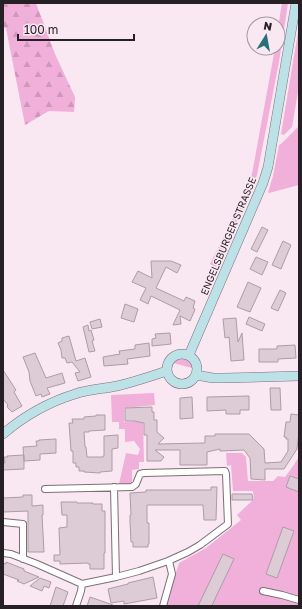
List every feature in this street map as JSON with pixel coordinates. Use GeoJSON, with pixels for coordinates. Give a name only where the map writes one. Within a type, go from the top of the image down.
{"type":"FeatureCollection","features":[{"type":"Feature","properties":{"kind":"street","name":"ENGELSBURGER STRASSE"},"geometry":{"type":"LineString","coordinates":[[189,355],[263,183],[268,167],[296,3]]}},
{"type":"Feature","properties":{"kind":"street"},"geometry":{"type":"LineString","coordinates":[[179,354],[189,355],[197,366],[196,375],[184,384],[172,380],[167,371],[168,362],[171,358],[179,354]]}},
{"type":"Feature","properties":{"kind":"street"},"geometry":{"type":"LineString","coordinates":[[4,431],[57,400],[86,391],[117,386],[167,371]]}},
{"type":"Feature","properties":{"kind":"street"},"geometry":{"type":"LineString","coordinates":[[196,375],[213,378],[299,376]]}},
{"type":"Feature","properties":{"kind":"street"},"geometry":{"type":"LineString","coordinates":[[3,553],[23,558],[82,584],[116,577],[169,561],[188,552],[228,524],[225,471],[144,473],[140,474],[136,484],[132,487],[45,489]]}},
{"type":"Feature","properties":{"kind":"street"},"geometry":{"type":"LineString","coordinates":[[114,487],[116,577]]}},
{"type":"Feature","properties":{"kind":"street"},"geometry":{"type":"LineString","coordinates":[[3,522],[22,524],[23,558]]}},
{"type":"Feature","properties":{"kind":"street"},"geometry":{"type":"LineString","coordinates":[[163,606],[172,574],[169,561]]}},
{"type":"Feature","properties":{"kind":"street"},"geometry":{"type":"LineString","coordinates":[[76,606],[82,584]]}},
{"type":"Feature","properties":{"kind":"street"},"geometry":{"type":"LineString","coordinates":[[263,591],[299,600]]}},
{"type":"Feature","properties":{"kind":"green space"},"geometry":{"type":"Polygon","coordinates":[[[3,3],[36,3],[55,54],[75,97],[74,112],[49,111],[25,125],[6,28],[3,27],[3,3]]]}},
{"type":"Feature","properties":{"kind":"green space"},"geometry":{"type":"Polygon","coordinates":[[[282,3],[288,3],[286,16],[280,16],[282,3]]]}},
{"type":"Feature","properties":{"kind":"green space"},"geometry":{"type":"Polygon","coordinates":[[[299,26],[299,86],[292,127],[284,135],[281,134],[299,26]]]}},
{"type":"Feature","properties":{"kind":"green space"},"geometry":{"type":"Polygon","coordinates":[[[274,56],[280,56],[257,175],[216,267],[210,264],[245,194],[252,174],[274,56]]]}},
{"type":"Feature","properties":{"kind":"green space"},"geometry":{"type":"Polygon","coordinates":[[[299,126],[299,185],[269,193],[279,145],[299,126]]]}},
{"type":"Feature","properties":{"kind":"green space"},"geometry":{"type":"Polygon","coordinates":[[[183,358],[189,361],[192,368],[173,363],[183,358]]]}},
{"type":"Feature","properties":{"kind":"green space"},"geometry":{"type":"Polygon","coordinates":[[[154,393],[155,405],[124,408],[124,422],[143,421],[144,462],[139,462],[139,469],[132,470],[132,484],[119,484],[126,453],[138,455],[140,449],[134,441],[125,442],[125,429],[119,429],[119,422],[112,422],[111,395],[154,393]]]}},
{"type":"Feature","properties":{"kind":"green space"},"geometry":{"type":"Polygon","coordinates":[[[226,453],[242,453],[246,457],[248,481],[273,481],[278,476],[285,477],[299,457],[299,606],[165,606],[179,563],[206,548],[241,520],[237,515],[254,499],[253,491],[233,491],[231,465],[227,466],[226,453]]]}},
{"type":"Feature","properties":{"kind":"building"},"geometry":{"type":"Polygon","coordinates":[[[262,227],[268,230],[257,252],[251,249],[262,227]]]}},
{"type":"Feature","properties":{"kind":"building"},"geometry":{"type":"Polygon","coordinates":[[[283,241],[291,245],[281,269],[272,265],[283,241]]]}},
{"type":"Feature","properties":{"kind":"building"},"geometry":{"type":"Polygon","coordinates":[[[256,257],[268,262],[262,275],[250,269],[256,257]]]}},
{"type":"Feature","properties":{"kind":"building"},"geometry":{"type":"Polygon","coordinates":[[[151,261],[171,261],[181,265],[177,273],[166,267],[156,288],[184,301],[186,297],[195,301],[193,308],[195,309],[190,321],[180,316],[181,324],[173,325],[180,310],[151,296],[148,304],[140,300],[146,288],[132,282],[138,271],[152,278],[151,261]]]}},
{"type":"Feature","properties":{"kind":"building"},"geometry":{"type":"Polygon","coordinates":[[[248,282],[261,288],[250,312],[237,307],[248,282]]]}},
{"type":"Feature","properties":{"kind":"building"},"geometry":{"type":"Polygon","coordinates":[[[280,290],[286,293],[278,311],[271,308],[280,290]]]}},
{"type":"Feature","properties":{"kind":"building"},"geometry":{"type":"Polygon","coordinates":[[[125,304],[138,309],[134,322],[121,318],[125,304]]]}},
{"type":"Feature","properties":{"kind":"building"},"geometry":{"type":"Polygon","coordinates":[[[249,317],[265,324],[262,331],[246,324],[249,317]]]}},
{"type":"Feature","properties":{"kind":"building"},"geometry":{"type":"Polygon","coordinates":[[[236,318],[238,342],[242,333],[244,360],[231,361],[229,337],[225,338],[223,319],[236,318]]]}},
{"type":"Feature","properties":{"kind":"building"},"geometry":{"type":"Polygon","coordinates":[[[100,319],[102,327],[92,329],[90,322],[100,319]]]}},
{"type":"Feature","properties":{"kind":"building"},"geometry":{"type":"Polygon","coordinates":[[[88,325],[89,331],[91,330],[94,340],[92,341],[95,351],[89,352],[83,327],[88,325]]]}},
{"type":"Feature","properties":{"kind":"building"},"geometry":{"type":"Polygon","coordinates":[[[170,333],[171,344],[152,346],[152,339],[156,338],[155,334],[170,333]]]}},
{"type":"Feature","properties":{"kind":"building"},"geometry":{"type":"Polygon","coordinates":[[[69,336],[76,361],[85,358],[91,377],[78,381],[75,373],[80,372],[72,362],[67,363],[65,358],[62,358],[58,343],[62,341],[62,338],[69,336]]]}},
{"type":"Feature","properties":{"kind":"building"},"geometry":{"type":"Polygon","coordinates":[[[149,343],[150,356],[127,359],[128,364],[104,366],[103,357],[120,354],[119,351],[135,349],[135,345],[149,343]]]}},
{"type":"Feature","properties":{"kind":"building"},"geometry":{"type":"Polygon","coordinates":[[[295,345],[296,358],[278,359],[278,362],[259,362],[259,349],[277,349],[277,346],[295,345]]]}},
{"type":"Feature","properties":{"kind":"building"},"geometry":{"type":"Polygon","coordinates":[[[35,353],[46,378],[62,373],[65,383],[47,388],[50,394],[42,397],[41,394],[36,396],[23,357],[35,353]]]}},
{"type":"Feature","properties":{"kind":"building"},"geometry":{"type":"Polygon","coordinates":[[[3,370],[16,390],[14,392],[22,406],[12,412],[3,399],[3,370]]]}},
{"type":"Feature","properties":{"kind":"building"},"geometry":{"type":"Polygon","coordinates":[[[270,388],[280,388],[281,410],[271,410],[270,388]]]}},
{"type":"Feature","properties":{"kind":"building"},"geometry":{"type":"Polygon","coordinates":[[[249,396],[249,410],[240,410],[240,414],[226,414],[226,410],[207,411],[207,397],[249,396]]]}},
{"type":"Feature","properties":{"kind":"building"},"geometry":{"type":"Polygon","coordinates":[[[192,397],[193,418],[180,419],[180,398],[192,397]]]}},
{"type":"Feature","properties":{"kind":"building"},"geometry":{"type":"Polygon","coordinates":[[[152,407],[152,412],[154,412],[154,420],[157,420],[157,432],[164,438],[158,444],[205,443],[205,436],[215,436],[215,434],[249,434],[264,449],[265,463],[281,462],[288,451],[288,439],[284,437],[286,422],[290,422],[291,414],[299,415],[297,449],[284,469],[265,469],[265,480],[251,479],[250,458],[244,450],[220,451],[220,449],[207,452],[207,465],[180,465],[180,450],[155,450],[164,457],[161,461],[147,461],[147,435],[144,435],[144,423],[125,421],[125,408],[152,407]]]}},
{"type":"Feature","properties":{"kind":"building"},"geometry":{"type":"Polygon","coordinates":[[[105,415],[105,430],[84,432],[87,457],[103,457],[104,436],[118,435],[118,448],[112,449],[112,471],[100,473],[79,471],[79,467],[76,467],[76,463],[73,463],[69,423],[73,423],[72,419],[84,419],[84,417],[105,415]]]}},
{"type":"Feature","properties":{"kind":"building"},"geometry":{"type":"Polygon","coordinates":[[[56,439],[56,453],[40,454],[40,460],[24,461],[23,447],[37,446],[36,441],[39,440],[56,439]]]}},
{"type":"Feature","properties":{"kind":"building"},"geometry":{"type":"Polygon","coordinates":[[[24,455],[24,469],[3,470],[3,463],[5,463],[4,457],[24,455]]]}},
{"type":"Feature","properties":{"kind":"building"},"geometry":{"type":"Polygon","coordinates":[[[290,476],[299,479],[299,492],[286,487],[290,476]]]}},
{"type":"Feature","properties":{"kind":"building"},"geometry":{"type":"Polygon","coordinates":[[[211,487],[217,487],[216,520],[204,520],[203,505],[147,505],[147,523],[149,523],[148,547],[133,547],[133,542],[131,542],[130,493],[146,492],[146,490],[211,490],[211,487]]]}},
{"type":"Feature","properties":{"kind":"building"},"geometry":{"type":"Polygon","coordinates":[[[232,494],[252,494],[253,500],[232,500],[232,494]]]}},
{"type":"Feature","properties":{"kind":"building"},"geometry":{"type":"Polygon","coordinates":[[[23,495],[32,495],[32,506],[43,505],[42,515],[44,552],[28,552],[28,511],[3,512],[3,498],[23,497],[23,495]]]}},
{"type":"Feature","properties":{"kind":"building"},"geometry":{"type":"Polygon","coordinates":[[[61,502],[102,504],[102,511],[105,511],[104,569],[90,569],[90,564],[88,563],[60,564],[60,561],[54,561],[54,555],[60,555],[59,528],[67,527],[67,515],[62,515],[61,502]]]}},
{"type":"Feature","properties":{"kind":"building"},"geometry":{"type":"Polygon","coordinates":[[[283,527],[294,531],[277,578],[266,574],[283,527]]]}},
{"type":"Feature","properties":{"kind":"building"},"geometry":{"type":"Polygon","coordinates":[[[223,554],[234,559],[212,606],[198,606],[223,554]]]}},
{"type":"Feature","properties":{"kind":"building"},"geometry":{"type":"Polygon","coordinates":[[[6,562],[39,577],[24,584],[17,581],[19,580],[3,574],[3,563],[6,564],[6,562]]]}},
{"type":"Feature","properties":{"kind":"building"},"geometry":{"type":"Polygon","coordinates":[[[153,577],[157,598],[124,604],[124,601],[111,603],[108,589],[153,577]]]}},
{"type":"Feature","properties":{"kind":"building"},"geometry":{"type":"Polygon","coordinates":[[[40,578],[51,582],[49,588],[44,586],[42,591],[30,586],[40,578]]]}},
{"type":"Feature","properties":{"kind":"building"},"geometry":{"type":"Polygon","coordinates":[[[56,587],[68,592],[63,606],[50,606],[56,587]]]}},
{"type":"Feature","properties":{"kind":"building"},"geometry":{"type":"Polygon","coordinates":[[[90,597],[113,605],[113,606],[87,606],[90,597]]]}}]}
